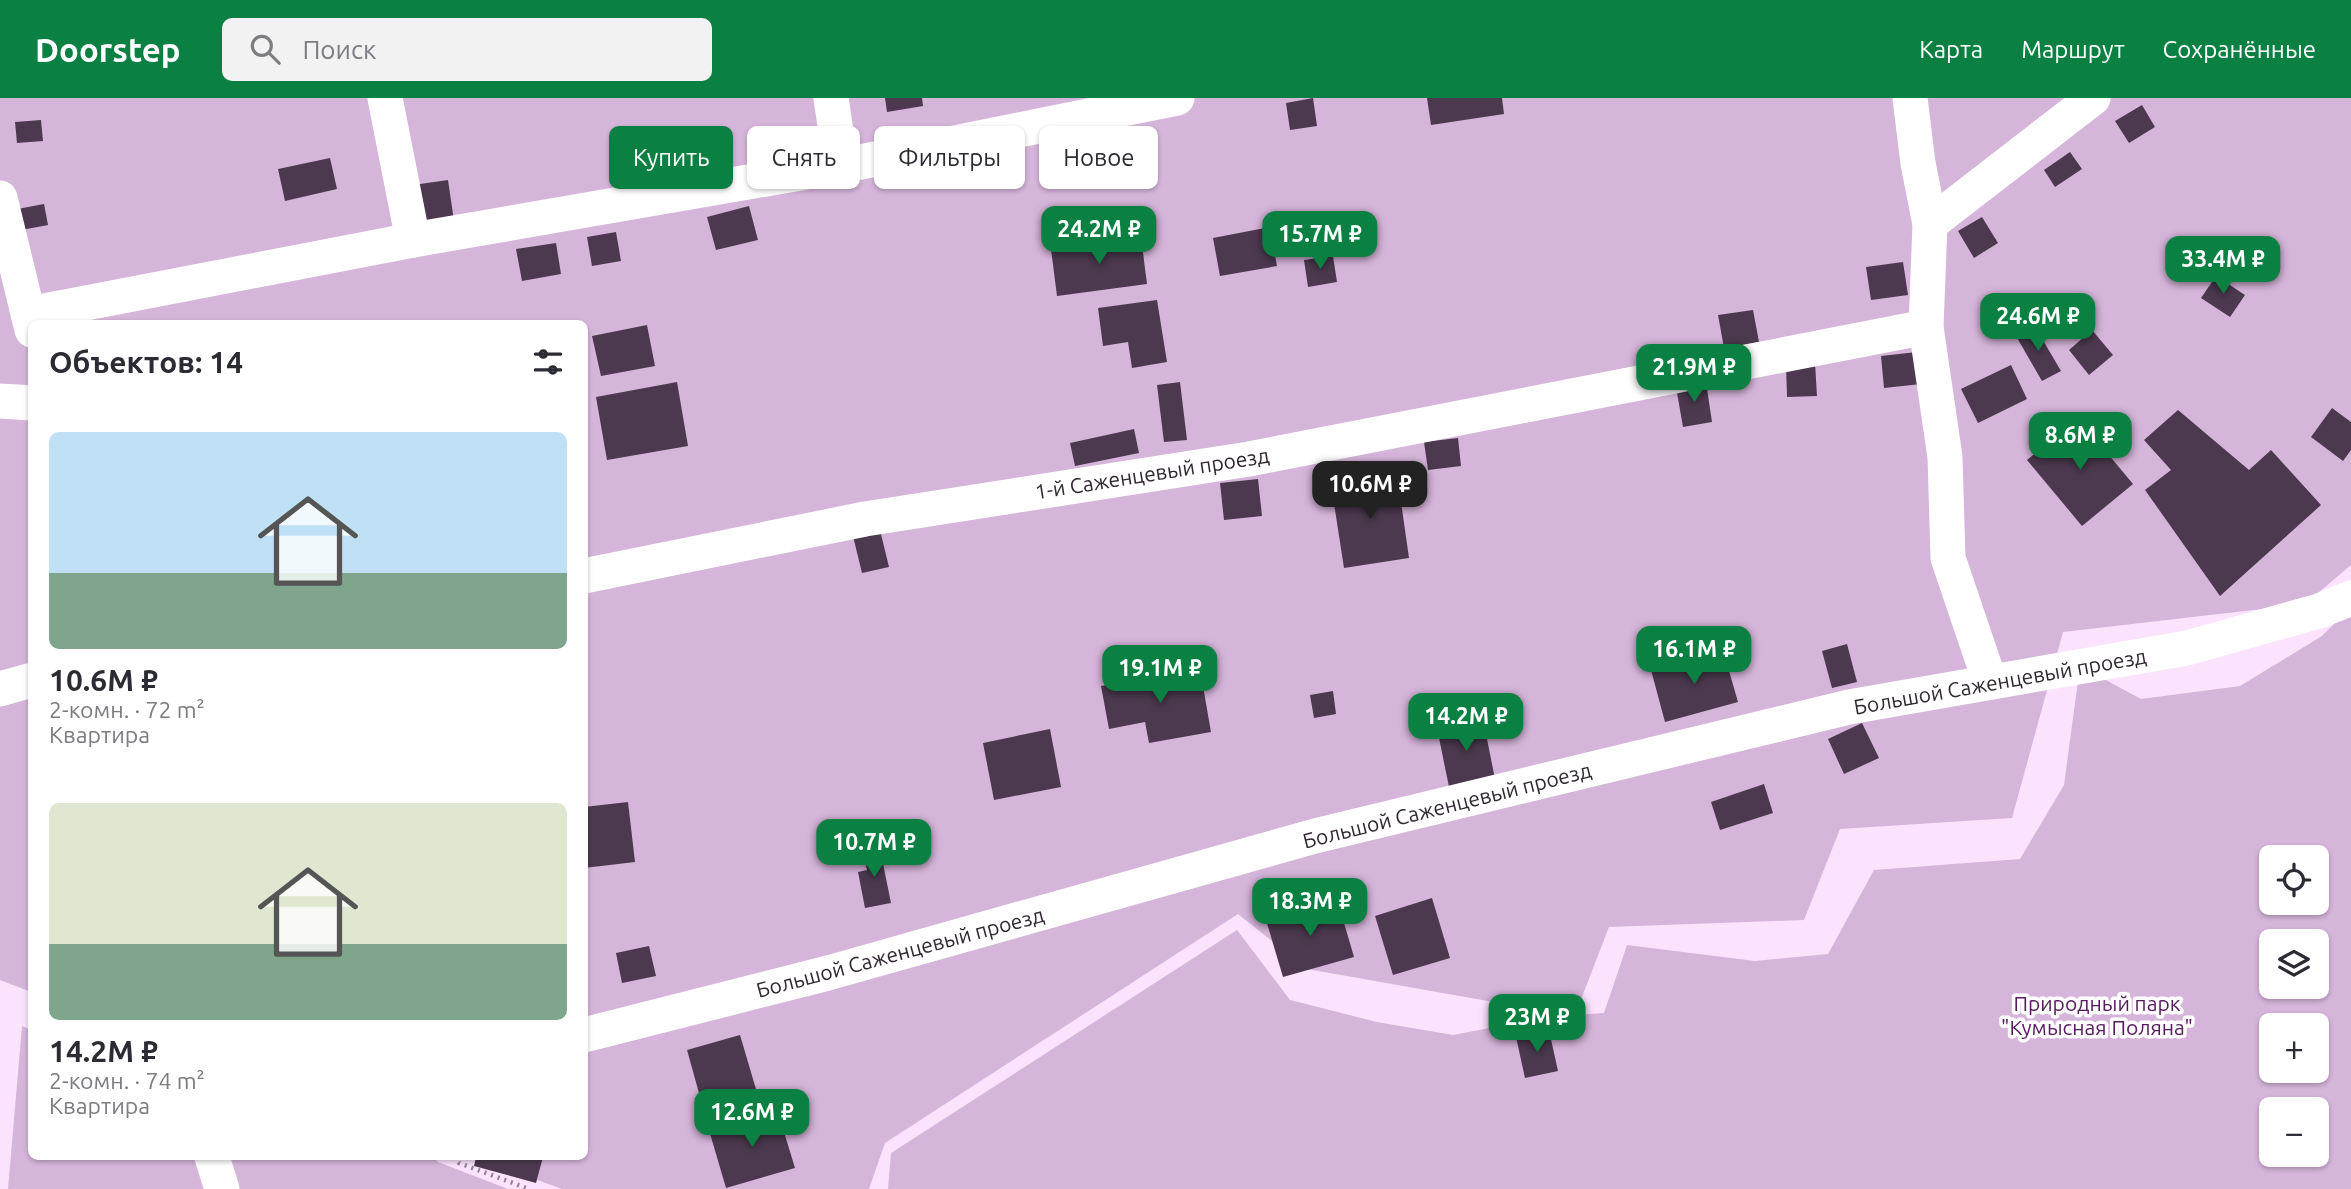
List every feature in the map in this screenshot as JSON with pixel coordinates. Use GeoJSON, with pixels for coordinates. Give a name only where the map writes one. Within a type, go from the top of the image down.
{"type":"FeatureCollection","features":[{"type":"Feature","properties":{"kind":"street"},"geometry":{"type":"LineString","coordinates":[[385,98],[413,240]]}},
{"type":"Feature","properties":{"kind":"street"},"geometry":{"type":"LineString","coordinates":[[831,98],[835,126]]}},
{"type":"Feature","properties":{"kind":"street"},"geometry":{"type":"LineString","coordinates":[[860,162],[1177,98]]}},
{"type":"Feature","properties":{"kind":"street"},"geometry":{"type":"LineString","coordinates":[[1910,98],[1918,163],[1930,224],[1926,327],[1945,457],[1948,558],[1990,682]]}},
{"type":"Feature","properties":{"kind":"street"},"geometry":{"type":"LineString","coordinates":[[1930,224],[2093,98]]}},
{"type":"Feature","properties":{"kind":"street"},"geometry":{"type":"LineString","coordinates":[[39,320],[413,240],[747,182]]}},
{"type":"Feature","properties":{"kind":"street"},"geometry":{"type":"LineString","coordinates":[[0,198],[30,320]]}},
{"type":"Feature","properties":{"kind":"street","name":"1-й Саженцевый проезд"},"geometry":{"type":"LineString","coordinates":[[588,575],[865,519],[1249,459],[1926,327]]}},
{"type":"Feature","properties":{"kind":"street"},"geometry":{"type":"LineString","coordinates":[[0,401],[28,402]]}},
{"type":"Feature","properties":{"kind":"street","name":"Большой Саженцевый проезд"},"geometry":{"type":"LineString","coordinates":[[588,1034],[828,974],[1315,836],[1849,707],[2187,648],[2319,611],[2351,598]]}},
{"type":"Feature","properties":{"kind":"street"},"geometry":{"type":"LineString","coordinates":[[0,689],[28,681]]}},
{"type":"Feature","properties":{"kind":"street"},"geometry":{"type":"LineString","coordinates":[[213,1160],[222,1189]]}},
{"type":"Feature","properties":{"kind":"path"},"geometry":{"type":"LineString","coordinates":[[456,1160],[528,1189]]}},
{"type":"Feature","properties":{"kind":"green space","name":"Природный парк \"Кумысная Поляна\""},"geometry":{"type":"Polygon","coordinates":[[[0,98],[2351,98],[2351,565],[2305,604],[2063,632],[2012,818],[1840,829],[1804,920],[1609,927],[1575,1015],[1604,1013],[1627,945],[1755,961],[1828,954],[1874,870],[2020,859],[2064,785],[2080,666],[2141,699],[2240,686],[2322,636],[2351,607],[2351,1189],[888,1189],[891,1153],[1237,930],[1290,1000],[1377,1022],[1453,1035],[1521,1022],[1572,1016],[1307,969],[1238,914],[885,1143],[869,1189],[562,1189],[483,1160],[588,1160],[588,320],[28,320],[28,991],[0,980],[0,98]]]}},
{"type":"Feature","properties":{"kind":"green space"},"geometry":{"type":"Polygon","coordinates":[[[22,1026],[28,1029],[28,1160],[436,1160],[508,1189],[8,1189],[22,1026]]]}},
{"type":"Feature","properties":{"kind":"building"},"geometry":{"type":"Polygon","coordinates":[[[885,98],[922,98],[923,106],[887,112],[885,98]]]}},
{"type":"Feature","properties":{"kind":"building"},"geometry":{"type":"Polygon","coordinates":[[[1313,98],[1317,126],[1290,130],[1286,103],[1313,98]]]}},
{"type":"Feature","properties":{"kind":"building"},"geometry":{"type":"Polygon","coordinates":[[[1427,98],[1502,98],[1504,114],[1431,125],[1427,98]]]}},
{"type":"Feature","properties":{"kind":"building"},"geometry":{"type":"Polygon","coordinates":[[[2142,105],[2155,127],[2129,143],[2115,121],[2142,105]]]}},
{"type":"Feature","properties":{"kind":"building"},"geometry":{"type":"Polygon","coordinates":[[[41,120],[43,141],[17,143],[15,122],[41,120]]]}},
{"type":"Feature","properties":{"kind":"building"},"geometry":{"type":"Polygon","coordinates":[[[2070,152],[2082,169],[2055,187],[2044,170],[2070,152]]]}},
{"type":"Feature","properties":{"kind":"building"},"geometry":{"type":"Polygon","coordinates":[[[330,158],[337,189],[285,201],[278,169],[330,158]]]}},
{"type":"Feature","properties":{"kind":"building"},"geometry":{"type":"Polygon","coordinates":[[[448,180],[454,221],[419,227],[413,185],[448,180]]]}},
{"type":"Feature","properties":{"kind":"building"},"geometry":{"type":"Polygon","coordinates":[[[44,204],[48,225],[16,231],[12,210],[44,204]]]}},
{"type":"Feature","properties":{"kind":"building"},"geometry":{"type":"Polygon","coordinates":[[[749,206],[758,240],[716,250],[707,217],[749,206]]]}},
{"type":"Feature","properties":{"kind":"building"},"geometry":{"type":"Polygon","coordinates":[[[1982,217],[1998,243],[1974,258],[1958,231],[1982,217]]]}},
{"type":"Feature","properties":{"kind":"building"},"geometry":{"type":"Polygon","coordinates":[[[1270,227],[1277,266],[1220,276],[1213,238],[1270,227]]]}},
{"type":"Feature","properties":{"kind":"building"},"geometry":{"type":"Polygon","coordinates":[[[616,232],[621,261],[592,266],[587,237],[616,232]]]}},
{"type":"Feature","properties":{"kind":"building"},"geometry":{"type":"Polygon","coordinates":[[[1141,237],[1147,284],[1057,296],[1051,249],[1141,237]]]}},
{"type":"Feature","properties":{"kind":"building"},"geometry":{"type":"Polygon","coordinates":[[[556,243],[561,274],[522,281],[516,249],[556,243]]]}},
{"type":"Feature","properties":{"kind":"building"},"geometry":{"type":"Polygon","coordinates":[[[1333,256],[1337,282],[1308,287],[1304,260],[1333,256]]]}},
{"type":"Feature","properties":{"kind":"building"},"geometry":{"type":"Polygon","coordinates":[[[1903,262],[1908,295],[1871,300],[1866,267],[1903,262]]]}},
{"type":"Feature","properties":{"kind":"building"},"geometry":{"type":"Polygon","coordinates":[[[2216,276],[2245,295],[2230,317],[2201,298],[2216,276]]]}},
{"type":"Feature","properties":{"kind":"building"},"geometry":{"type":"Polygon","coordinates":[[[1157,300],[1167,362],[1132,368],[1128,342],[1103,346],[1098,308],[1157,300]]]}},
{"type":"Feature","properties":{"kind":"building"},"geometry":{"type":"Polygon","coordinates":[[[1753,310],[1759,342],[1724,348],[1718,315],[1753,310]]]}},
{"type":"Feature","properties":{"kind":"building"},"geometry":{"type":"Polygon","coordinates":[[[647,325],[655,366],[601,376],[592,336],[647,325]]]}},
{"type":"Feature","properties":{"kind":"building"},"geometry":{"type":"Polygon","coordinates":[[[2034,325],[2061,371],[2042,381],[2016,336],[2034,325]]]}},
{"type":"Feature","properties":{"kind":"building"},"geometry":{"type":"Polygon","coordinates":[[[2092,330],[2113,355],[2089,375],[2069,350],[2092,330]]]}},
{"type":"Feature","properties":{"kind":"building"},"geometry":{"type":"Polygon","coordinates":[[[1917,352],[1921,384],[1884,388],[1881,356],[1917,352]]]}},
{"type":"Feature","properties":{"kind":"building"},"geometry":{"type":"Polygon","coordinates":[[[1815,363],[1817,396],[1787,397],[1786,364],[1815,363]]]}},
{"type":"Feature","properties":{"kind":"building"},"geometry":{"type":"Polygon","coordinates":[[[2011,365],[2027,399],[1978,423],[1961,389],[2011,365]]]}},
{"type":"Feature","properties":{"kind":"building"},"geometry":{"type":"Polygon","coordinates":[[[677,382],[688,446],[607,460],[596,397],[677,382]]]}},
{"type":"Feature","properties":{"kind":"building"},"geometry":{"type":"Polygon","coordinates":[[[1180,382],[1187,440],[1164,442],[1157,385],[1180,382]]]}},
{"type":"Feature","properties":{"kind":"building"},"geometry":{"type":"Polygon","coordinates":[[[1706,382],[1712,422],[1683,427],[1676,387],[1706,382]]]}},
{"type":"Feature","properties":{"kind":"building"},"geometry":{"type":"Polygon","coordinates":[[[2332,408],[2351,422],[2351,450],[2343,461],[2311,437],[2332,408]]]}},
{"type":"Feature","properties":{"kind":"building"},"geometry":{"type":"Polygon","coordinates":[[[2178,410],[2249,470],[2271,450],[2321,505],[2220,596],[2145,490],[2171,470],[2144,440],[2178,410]]]}},
{"type":"Feature","properties":{"kind":"building"},"geometry":{"type":"Polygon","coordinates":[[[2078,418],[2133,484],[2082,526],[2027,460],[2078,418]]]}},
{"type":"Feature","properties":{"kind":"building"},"geometry":{"type":"Polygon","coordinates":[[[1134,429],[1139,453],[1075,466],[1070,443],[1134,429]]]}},
{"type":"Feature","properties":{"kind":"building"},"geometry":{"type":"Polygon","coordinates":[[[1458,438],[1461,466],[1428,470],[1424,442],[1458,438]]]}},
{"type":"Feature","properties":{"kind":"building"},"geometry":{"type":"Polygon","coordinates":[[[1397,474],[1409,558],[1344,568],[1331,484],[1397,474]]]}},
{"type":"Feature","properties":{"kind":"building"},"geometry":{"type":"Polygon","coordinates":[[[1258,479],[1262,516],[1224,520],[1220,483],[1258,479]]]}},
{"type":"Feature","properties":{"kind":"building"},"geometry":{"type":"Polygon","coordinates":[[[880,530],[889,567],[862,573],[853,536],[880,530]]]}},
{"type":"Feature","properties":{"kind":"building"},"geometry":{"type":"Polygon","coordinates":[[[1847,644],[1857,682],[1832,688],[1822,651],[1847,644]]]}},
{"type":"Feature","properties":{"kind":"building"},"geometry":{"type":"Polygon","coordinates":[[[1723,650],[1738,702],[1665,722],[1651,670],[1723,650]]]}},
{"type":"Feature","properties":{"kind":"building"},"geometry":{"type":"Polygon","coordinates":[[[1200,669],[1211,732],[1149,743],[1145,722],[1109,729],[1101,686],[1200,669]]]}},
{"type":"Feature","properties":{"kind":"building"},"geometry":{"type":"Polygon","coordinates":[[[1333,691],[1336,714],[1314,718],[1310,695],[1333,691]]]}},
{"type":"Feature","properties":{"kind":"building"},"geometry":{"type":"Polygon","coordinates":[[[1483,719],[1495,779],[1449,787],[1437,728],[1483,719]]]}},
{"type":"Feature","properties":{"kind":"building"},"geometry":{"type":"Polygon","coordinates":[[[1862,723],[1879,758],[1844,774],[1828,739],[1862,723]]]}},
{"type":"Feature","properties":{"kind":"building"},"geometry":{"type":"Polygon","coordinates":[[[1050,729],[1061,787],[994,800],[983,743],[1050,729]]]}},
{"type":"Feature","properties":{"kind":"building"},"geometry":{"type":"Polygon","coordinates":[[[1764,784],[1773,813],[1720,830],[1711,802],[1764,784]]]}},
{"type":"Feature","properties":{"kind":"building"},"geometry":{"type":"Polygon","coordinates":[[[628,802],[635,862],[588,868],[588,807],[628,802]]]}},
{"type":"Feature","properties":{"kind":"building"},"geometry":{"type":"Polygon","coordinates":[[[879,844],[891,903],[865,908],[858,872],[867,870],[862,847],[879,844]]]}},
{"type":"Feature","properties":{"kind":"building"},"geometry":{"type":"Polygon","coordinates":[[[1432,898],[1450,958],[1393,975],[1375,916],[1432,898]]]}},
{"type":"Feature","properties":{"kind":"building"},"geometry":{"type":"Polygon","coordinates":[[[1337,899],[1354,957],[1283,977],[1266,920],[1337,899]]]}},
{"type":"Feature","properties":{"kind":"building"},"geometry":{"type":"Polygon","coordinates":[[[649,946],[656,976],[622,983],[616,953],[649,946]]]}},
{"type":"Feature","properties":{"kind":"building"},"geometry":{"type":"Polygon","coordinates":[[[1549,1030],[1558,1071],[1525,1078],[1516,1037],[1549,1030]]]}},
{"type":"Feature","properties":{"kind":"building"},"geometry":{"type":"Polygon","coordinates":[[[740,1035],[758,1096],[704,1111],[687,1050],[740,1035]]]}},
{"type":"Feature","properties":{"kind":"building"},"geometry":{"type":"Polygon","coordinates":[[[777,1109],[795,1168],[726,1188],[709,1130],[777,1109]]]}},
{"type":"Feature","properties":{"kind":"building"},"geometry":{"type":"Polygon","coordinates":[[[475,1160],[542,1160],[536,1183],[474,1166],[475,1160]]]}}]}
